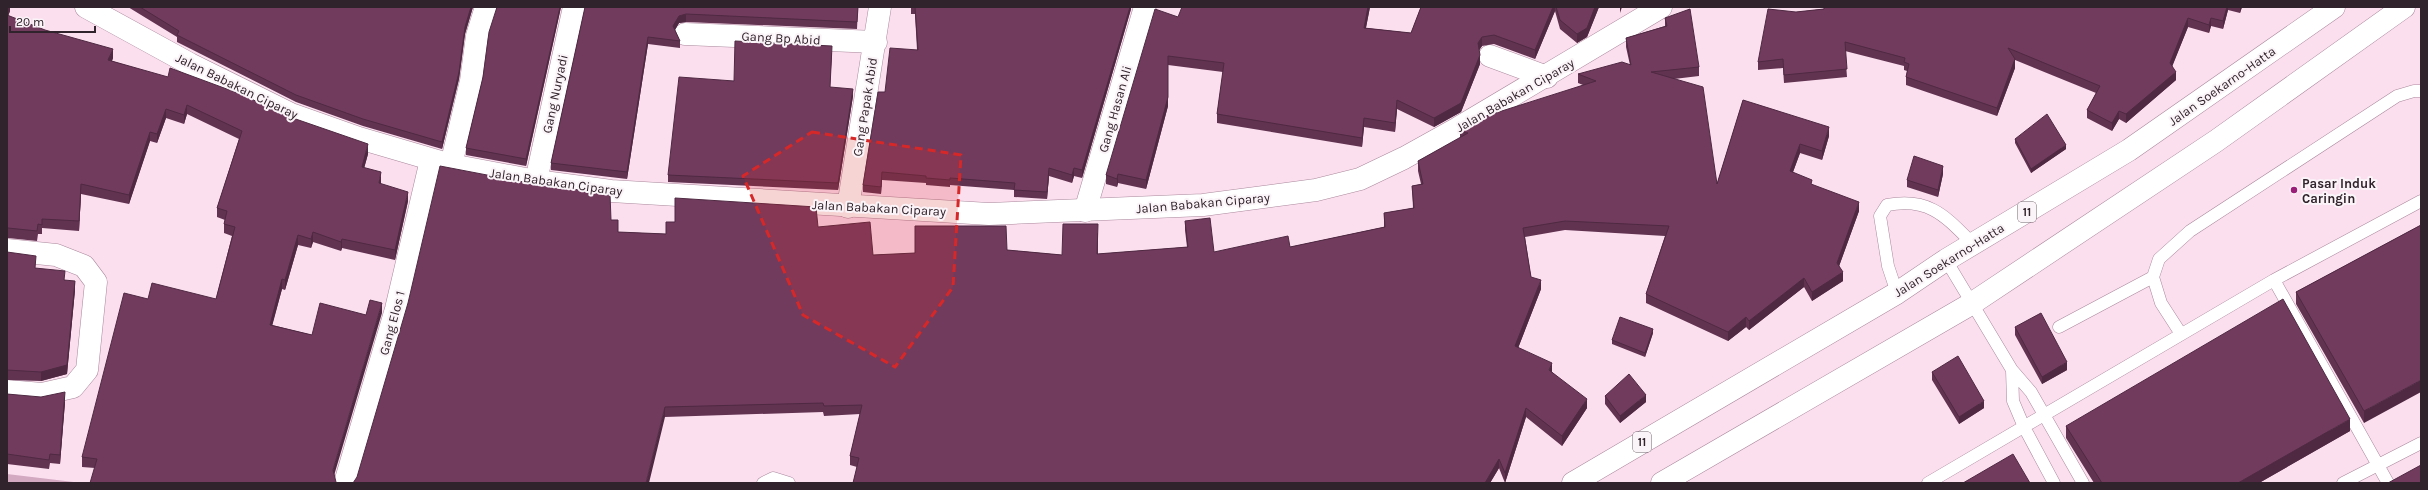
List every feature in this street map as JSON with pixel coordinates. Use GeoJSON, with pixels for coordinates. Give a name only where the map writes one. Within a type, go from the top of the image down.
{"type":"FeatureCollection","features":[{"type":"Feature","properties":{"kind":"main road","name":"Jalan Babakan Ciparay"},"geometry":{"type":"LineString","coordinates":[[86,7],[190,64],[291,114],[441,163],[536,181],[611,191],[989,214],[1203,205],[1265,198],[1316,190],[1360,179],[1404,158],[1547,77],[1661,7]]}},
{"type":"Feature","properties":{"kind":"main road","name":"Gang Elos 1"},"geometry":{"type":"LineString","coordinates":[[345,483],[441,163],[471,82],[477,36],[486,7]]}},
{"type":"Feature","properties":{"kind":"main road","name":"Gang Nuryadi"},"geometry":{"type":"LineString","coordinates":[[536,181],[574,7]]}},
{"type":"Feature","properties":{"kind":"main road","name":"Gang Papak Abid"},"geometry":{"type":"LineString","coordinates":[[848,206],[876,42],[880,7]]}},
{"type":"Feature","properties":{"kind":"main road","name":"Gang Hasan Ali"},"geometry":{"type":"LineString","coordinates":[[1085,211],[1145,7]]}},
{"type":"Feature","properties":{"kind":"main road","name":"Jalan Soekarno-Hatta"},"geometry":{"type":"LineString","coordinates":[[1573,483],[1897,293],[1946,260],[2129,150],[2334,7]]}},
{"type":"Feature","properties":{"kind":"main road"},"geometry":{"type":"LineString","coordinates":[[1662,483],[1971,304],[2216,141],[2404,7]]}},
{"type":"Feature","properties":{"kind":"main road","name":"Gang Bp Abid"},"geometry":{"type":"LineString","coordinates":[[685,34],[876,42]]}},
{"type":"Feature","properties":{"kind":"main road"},"geometry":{"type":"LineString","coordinates":[[1490,56],[1547,77]]}},
{"type":"Feature","properties":{"kind":"main road"},"geometry":{"type":"LineString","coordinates":[[7,250],[56,255],[84,266],[96,282],[87,370],[73,387],[42,394],[7,391]]}},
{"type":"Feature","properties":{"kind":"lane"},"geometry":{"type":"LineString","coordinates":[[2181,334],[2161,303],[2153,277],[2159,259],[2190,231],[2397,96],[2414,91],[2421,91]]}},
{"type":"Feature","properties":{"kind":"lane"},"geometry":{"type":"LineString","coordinates":[[1928,483],[2274,280],[2421,201]]}},
{"type":"Feature","properties":{"kind":"lane"},"geometry":{"type":"LineString","coordinates":[[1897,293],[1888,266],[1880,216],[1887,205],[1901,204],[1933,209],[1942,213],[1973,244]]}},
{"type":"Feature","properties":{"kind":"lane"},"geometry":{"type":"LineString","coordinates":[[1946,260],[1971,304],[2012,370],[2031,392],[2083,483]]}},
{"type":"Feature","properties":{"kind":"lane"},"geometry":{"type":"LineString","coordinates":[[2059,328],[2153,277]]}},
{"type":"Feature","properties":{"kind":"lane"},"geometry":{"type":"LineString","coordinates":[[2274,280],[2388,483]]}},
{"type":"Feature","properties":{"kind":"lane"},"geometry":{"type":"LineString","coordinates":[[2012,370],[2013,401],[2024,427],[2054,483]]}},
{"type":"Feature","properties":{"kind":"lane"},"geometry":{"type":"LineString","coordinates":[[2343,483],[2421,443]]}},
{"type":"Feature","properties":{"kind":"lane"},"geometry":{"type":"LineString","coordinates":[[763,483],[773,478],[789,483]]}},
{"type":"Feature","properties":{"kind":"highlighted area"},"geometry":{"type":"Polygon","coordinates":[[[812,132],[961,155],[953,287],[895,367],[803,315],[743,176],[812,132]]]}},
{"type":"Feature","properties":{"kind":"shaded area"},"geometry":{"type":"Polygon","coordinates":[[[7,474],[82,483],[7,483],[7,474]]]}},
{"type":"Feature","properties":{"kind":"building"},"geometry":{"type":"Polygon","coordinates":[[[140,7],[471,7],[465,27],[459,72],[442,142],[363,119],[296,95],[177,35],[179,31],[140,7]]]}},
{"type":"Feature","properties":{"kind":"building"},"geometry":{"type":"Polygon","coordinates":[[[497,7],[560,7],[526,159],[466,148],[483,77],[489,32],[497,7]]]}},
{"type":"Feature","properties":{"kind":"building"},"geometry":{"type":"Polygon","coordinates":[[[585,7],[858,7],[857,22],[686,14],[679,16],[673,26],[680,41],[648,37],[627,172],[551,163],[585,7]]]}},
{"type":"Feature","properties":{"kind":"building"},"geometry":{"type":"Polygon","coordinates":[[[915,7],[1130,7],[1082,170],[1074,168],[1072,175],[1049,168],[1047,192],[1014,190],[1015,183],[950,178],[950,180],[882,172],[881,187],[863,185],[878,92],[885,92],[890,48],[918,50],[915,7]]]}},
{"type":"Feature","properties":{"kind":"building"},"geometry":{"type":"Polygon","coordinates":[[[1182,7],[1368,7],[1364,28],[1411,33],[1421,7],[1553,7],[1535,50],[1494,35],[1482,37],[1478,43],[1480,55],[1461,103],[1434,118],[1397,100],[1395,123],[1364,118],[1362,138],[1217,114],[1224,63],[1168,56],[1168,97],[1146,180],[1118,174],[1117,179],[1106,175],[1155,9],[1178,17],[1182,7]]]}},
{"type":"Feature","properties":{"kind":"building"},"geometry":{"type":"Polygon","coordinates":[[[1556,7],[1595,7],[1587,28],[1577,34],[1560,20],[1556,7]]]}},
{"type":"Feature","properties":{"kind":"building"},"geometry":{"type":"Polygon","coordinates":[[[1824,7],[2227,7],[2223,21],[2211,18],[2209,25],[2188,18],[2170,63],[2176,72],[2126,114],[2119,111],[2112,123],[2087,110],[2100,86],[2008,48],[2015,59],[1997,108],[1906,77],[1909,64],[1904,62],[1905,58],[1845,42],[1847,69],[1784,75],[1783,59],[1758,62],[1768,9],[1796,12],[1824,9],[1824,7]]]}},
{"type":"Feature","properties":{"kind":"building"},"geometry":{"type":"Polygon","coordinates":[[[1690,9],[1699,67],[1651,72],[1703,87],[1717,184],[1743,100],[1829,127],[1822,151],[1800,144],[1790,171],[1812,180],[1811,184],[1859,202],[1837,263],[1843,272],[1812,292],[1804,278],[1749,321],[1746,317],[1728,332],[1646,294],[1669,226],[1565,221],[1523,228],[1531,277],[1541,280],[1515,346],[1552,363],[1549,370],[1587,399],[1562,436],[1526,408],[1505,473],[1499,459],[1485,483],[853,483],[859,458],[850,456],[862,405],[824,406],[823,403],[665,407],[646,483],[353,483],[357,477],[408,303],[440,166],[534,184],[610,194],[611,220],[618,220],[618,232],[666,234],[666,222],[675,222],[675,198],[816,207],[818,227],[870,222],[873,255],[915,253],[915,226],[1006,226],[1007,250],[1062,255],[1063,224],[1098,224],[1097,254],[1188,247],[1185,221],[1210,218],[1214,252],[1288,236],[1290,247],[1385,227],[1384,213],[1414,208],[1412,186],[1423,184],[1418,161],[1468,133],[1460,132],[1486,116],[1596,81],[1578,74],[1622,62],[1631,65],[1626,38],[1667,26],[1665,18],[1690,9]]]}},
{"type":"Feature","properties":{"kind":"building"},"geometry":{"type":"Polygon","coordinates":[[[7,15],[45,30],[113,49],[108,60],[168,77],[170,68],[243,95],[287,116],[368,144],[362,167],[381,172],[379,183],[408,192],[395,250],[342,239],[341,242],[313,232],[311,239],[298,235],[285,280],[282,279],[270,325],[312,335],[320,303],[366,315],[370,300],[382,303],[333,470],[337,483],[90,483],[97,459],[82,457],[124,293],[148,299],[152,283],[216,299],[235,227],[224,224],[227,211],[217,208],[242,131],[187,105],[184,115],[166,109],[157,134],[150,132],[129,195],[81,184],[79,221],[42,219],[42,225],[38,224],[37,231],[7,229],[7,15]]]}},
{"type":"Feature","properties":{"kind":"building"},"geometry":{"type":"Polygon","coordinates":[[[735,41],[832,46],[830,87],[853,89],[838,183],[668,175],[679,77],[734,81],[735,41]]]}},
{"type":"Feature","properties":{"kind":"building"},"geometry":{"type":"Polygon","coordinates":[[[2047,114],[2066,145],[2031,169],[2015,139],[2047,114]]]}},
{"type":"Feature","properties":{"kind":"building"},"geometry":{"type":"Polygon","coordinates":[[[1914,156],[1943,166],[1938,190],[1907,180],[1914,156]]]}},
{"type":"Feature","properties":{"kind":"building"},"geometry":{"type":"Polygon","coordinates":[[[2421,225],[2421,380],[2364,411],[2296,292],[2421,225]]]}},
{"type":"Feature","properties":{"kind":"building"},"geometry":{"type":"Polygon","coordinates":[[[7,252],[36,256],[35,268],[65,271],[64,280],[75,281],[67,365],[41,372],[7,370],[7,252]]]}},
{"type":"Feature","properties":{"kind":"building"},"geometry":{"type":"Polygon","coordinates":[[[2283,299],[2350,419],[2238,483],[2102,483],[2066,426],[2283,299]]]}},
{"type":"Feature","properties":{"kind":"building"},"geometry":{"type":"Polygon","coordinates":[[[2041,313],[2067,362],[2042,377],[2015,327],[2041,313]]]}},
{"type":"Feature","properties":{"kind":"building"},"geometry":{"type":"Polygon","coordinates":[[[1620,317],[1653,329],[1645,353],[1612,340],[1620,317]]]}},
{"type":"Feature","properties":{"kind":"building"},"geometry":{"type":"Polygon","coordinates":[[[1958,356],[1984,401],[1959,417],[1932,372],[1958,356]]]}},
{"type":"Feature","properties":{"kind":"building"},"geometry":{"type":"Polygon","coordinates":[[[1629,374],[1646,395],[1620,416],[1605,396],[1629,374]]]}},
{"type":"Feature","properties":{"kind":"building"},"geometry":{"type":"Polygon","coordinates":[[[65,392],[60,455],[50,454],[49,460],[7,454],[7,394],[41,397],[65,392]]]}},
{"type":"Feature","properties":{"kind":"building"},"geometry":{"type":"Polygon","coordinates":[[[2013,454],[2030,483],[1963,483],[2013,454]]]}},
{"type":"Feature","properties":{"kind":"building"},"geometry":{"type":"Polygon","coordinates":[[[2421,465],[2421,483],[2388,483],[2421,465]]]}},
{"type":"Feature","properties":{"kind":"place","name":"Pasar Induk Caringin"},"geometry":{"type":"Point","coordinates":[2294,190]}}]}
